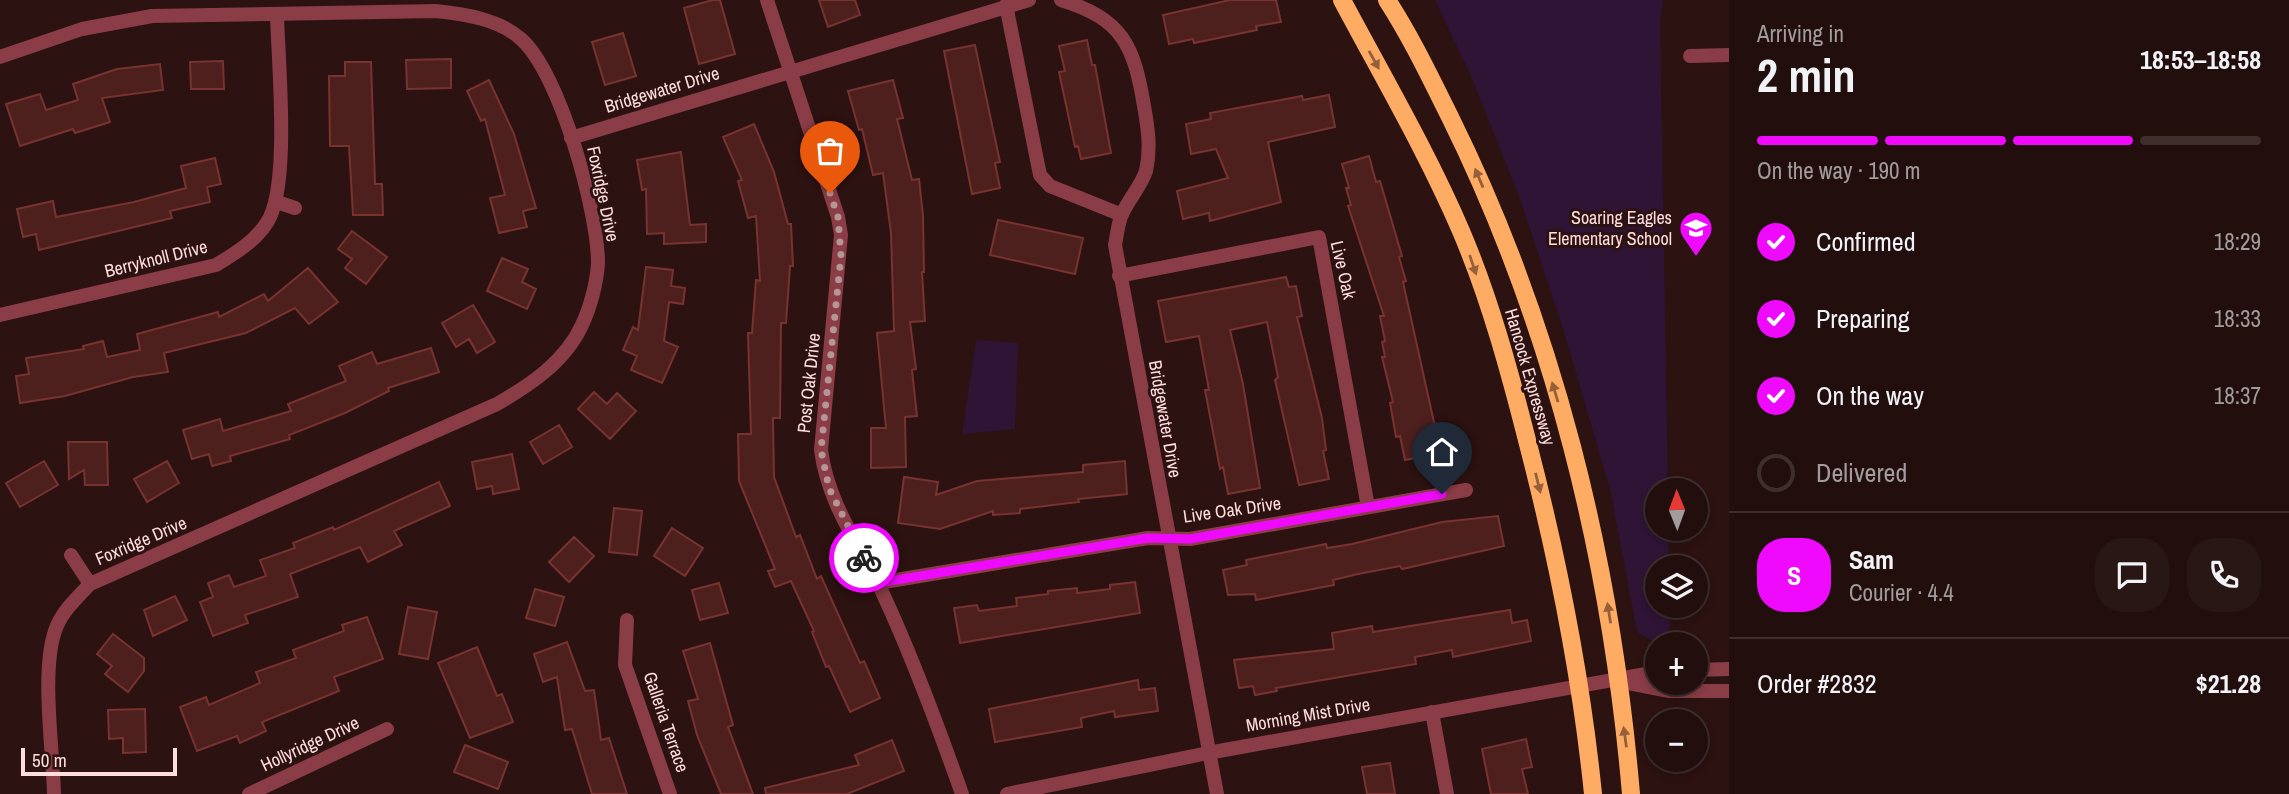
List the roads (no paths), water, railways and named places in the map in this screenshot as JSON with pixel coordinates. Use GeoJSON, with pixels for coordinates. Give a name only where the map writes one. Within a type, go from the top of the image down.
{"type":"FeatureCollection","features":[{"type":"Feature","properties":{"kind":"main road","name":"Hancock Expressway"},"geometry":{"type":"LineString","coordinates":[[1342,0],[1422,148],[1462,233],[1487,303],[1516,397],[1548,522],[1581,684],[1593,794]]}},
{"type":"Feature","properties":{"kind":"main road","name":"Hancock Expressway"},"geometry":{"type":"LineString","coordinates":[[1387,0],[1426,69],[1479,176],[1526,297],[1590,515],[1603,572],[1631,794]]}},
{"type":"Feature","properties":{"kind":"street","name":"Post Oak Drive"},"geometry":{"type":"LineString","coordinates":[[767,0],[841,235],[821,450],[824,470],[838,510],[878,583],[919,673],[962,794]]}},
{"type":"Feature","properties":{"kind":"street","name":"Bridgewater Drive"},"geometry":{"type":"LineString","coordinates":[[571,138],[1029,0]]}},
{"type":"Feature","properties":{"kind":"street","name":"Bridgewater Drive"},"geometry":{"type":"LineString","coordinates":[[1062,0],[1086,8],[1107,21],[1124,38],[1136,61],[1149,150],[1145,174],[1122,215],[1115,245],[1167,537],[1217,794]]}},
{"type":"Feature","properties":{"kind":"street"},"geometry":{"type":"LineString","coordinates":[[1006,5],[1040,175],[1050,186],[1122,215]]}},
{"type":"Feature","properties":{"kind":"street","name":"Foxridge Drive"},"geometry":{"type":"LineString","coordinates":[[0,57],[82,29],[152,16],[436,11],[466,15],[502,26],[521,38],[549,77],[571,138],[594,225],[598,265],[581,327],[559,359],[532,384],[497,404],[90,584],[67,608],[55,631],[50,690],[54,794]]}},
{"type":"Feature","properties":{"kind":"street","name":"Berryknoll Drive"},"geometry":{"type":"LineString","coordinates":[[0,316],[216,265],[240,251],[267,224],[277,202],[280,167],[277,15]]}},
{"type":"Feature","properties":{"kind":"street"},"geometry":{"type":"LineString","coordinates":[[1690,56],[1729,55]]}},
{"type":"Feature","properties":{"kind":"street"},"geometry":{"type":"LineString","coordinates":[[277,202],[295,208]]}},
{"type":"Feature","properties":{"kind":"street","name":"Live Oak"},"geometry":{"type":"LineString","coordinates":[[1119,276],[1319,237],[1368,507]]}},
{"type":"Feature","properties":{"kind":"street","name":"Live Oak Drive"},"geometry":{"type":"LineString","coordinates":[[878,583],[1167,537],[1190,539],[1466,490]]}},
{"type":"Feature","properties":{"kind":"street"},"geometry":{"type":"LineString","coordinates":[[71,555],[90,584]]}},
{"type":"Feature","properties":{"kind":"street","name":"Galleria Terrace"},"geometry":{"type":"LineString","coordinates":[[626,620],[625,665],[670,794]]}},
{"type":"Feature","properties":{"kind":"street"},"geometry":{"type":"LineString","coordinates":[[1708,670],[1729,670]]}},
{"type":"Feature","properties":{"kind":"street"},"geometry":{"type":"LineString","coordinates":[[1618,681],[1645,675]]}},
{"type":"Feature","properties":{"kind":"street"},"geometry":{"type":"LineString","coordinates":[[1618,681],[1668,691],[1729,691]]}},
{"type":"Feature","properties":{"kind":"street","name":"Morning Mist Drive"},"geometry":{"type":"LineString","coordinates":[[1007,794],[1208,753],[1581,684],[1618,681]]}},
{"type":"Feature","properties":{"kind":"street"},"geometry":{"type":"LineString","coordinates":[[1432,712],[1447,794]]}},
{"type":"Feature","properties":{"kind":"street","name":"Hollyridge Drive"},"geometry":{"type":"LineString","coordinates":[[249,794],[387,729]]}},
{"type":"Feature","properties":{"kind":"place","name":"Soaring Eagles Elementary School"},"geometry":{"type":"Point","coordinates":[1696,258]}}]}
